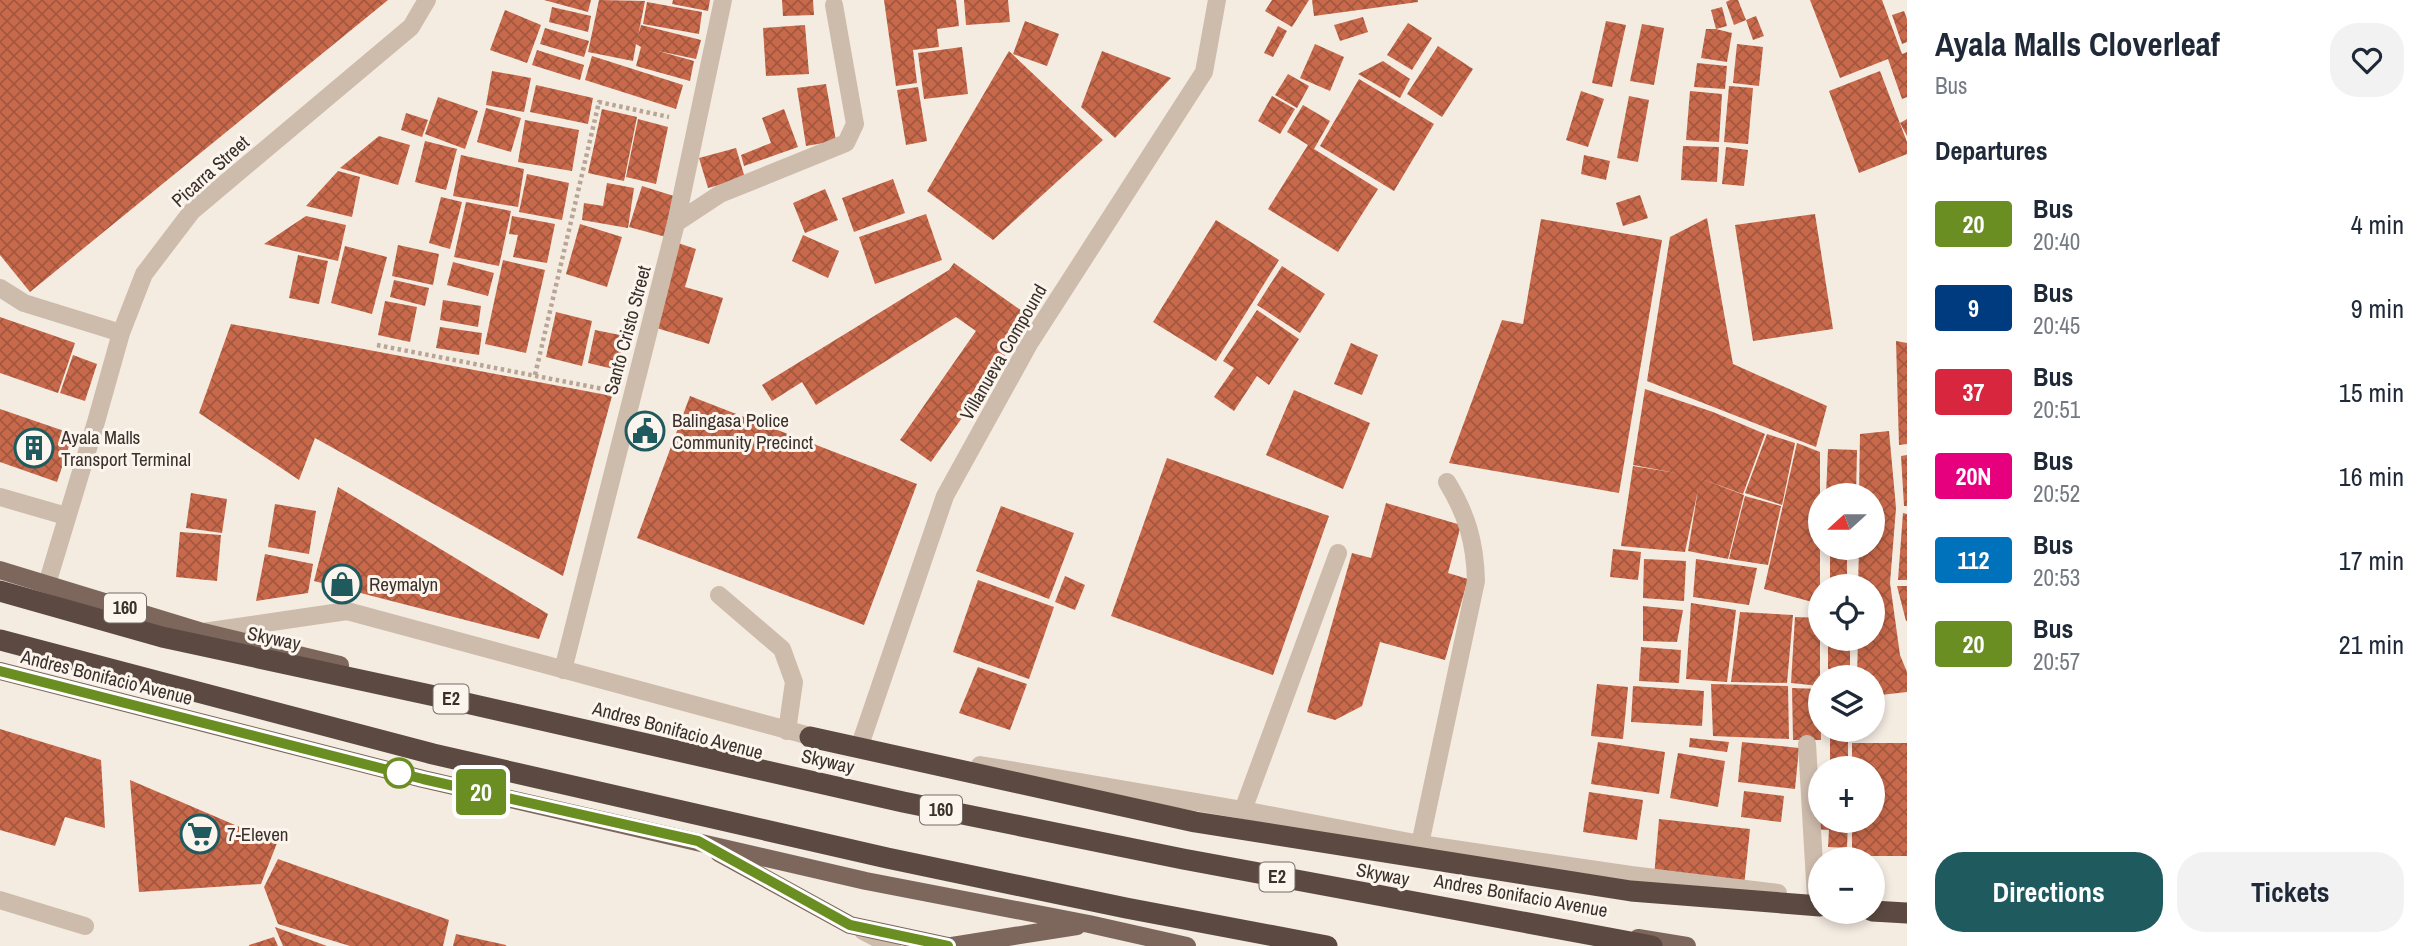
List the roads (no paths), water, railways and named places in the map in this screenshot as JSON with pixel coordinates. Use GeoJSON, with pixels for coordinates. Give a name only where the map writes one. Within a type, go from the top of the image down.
{"type":"FeatureCollection","features":[{"type":"Feature","properties":{"kind":"highway","name":"Skyway"},"geometry":{"type":"LineString","coordinates":[[0,592],[162,637],[904,802],[1183,859],[1652,946]]}},
{"type":"Feature","properties":{"kind":"highway"},"geometry":{"type":"LineString","coordinates":[[0,640],[433,754],[887,858],[1126,908],[1327,946]]}},
{"type":"Feature","properties":{"kind":"highway"},"geometry":{"type":"LineString","coordinates":[[810,737],[1195,822],[1631,891],[1808,900]]}},
{"type":"Feature","properties":{"kind":"highway"},"geometry":{"type":"LineString","coordinates":[[1885,911],[1907,911]]}},
{"type":"Feature","properties":{"kind":"main road","name":"Andres Bonifacio Avenue"},"geometry":{"type":"LineString","coordinates":[[0,570],[203,632],[522,709],[800,785],[1687,946]]}},
{"type":"Feature","properties":{"kind":"main road","name":"Andres Bonifacio Avenue"},"geometry":{"type":"LineString","coordinates":[[0,671],[423,779],[866,881],[1089,924],[1187,946]]}},
{"type":"Feature","properties":{"kind":"main road"},"geometry":{"type":"LineString","coordinates":[[698,841],[850,925],[950,946],[1089,924]]}},
{"type":"Feature","properties":{"kind":"street","name":"Picarra Street"},"geometry":{"type":"LineString","coordinates":[[47,584],[121,332],[144,274],[192,211],[411,27],[427,0]]}},
{"type":"Feature","properties":{"kind":"street","name":"Santo Cristo Street"},"geometry":{"type":"LineString","coordinates":[[563,670],[676,223],[723,0]]}},
{"type":"Feature","properties":{"kind":"street","name":"Villanueva Compound"},"geometry":{"type":"LineString","coordinates":[[860,745],[945,496],[1029,344],[1204,72],[1217,0]]}},
{"type":"Feature","properties":{"kind":"street"},"geometry":{"type":"LineString","coordinates":[[676,223],[720,194],[846,144],[855,124],[834,5]]}},
{"type":"Feature","properties":{"kind":"street"},"geometry":{"type":"LineString","coordinates":[[0,288],[24,303],[121,332]]}},
{"type":"Feature","properties":{"kind":"street"},"geometry":{"type":"LineString","coordinates":[[1420,844],[1476,581],[1475,555],[1469,528],[1463,509],[1447,482]]}},
{"type":"Feature","properties":{"kind":"street"},"geometry":{"type":"LineString","coordinates":[[0,497],[66,516]]}},
{"type":"Feature","properties":{"kind":"street"},"geometry":{"type":"LineString","coordinates":[[1243,810],[1338,553]]}},
{"type":"Feature","properties":{"kind":"street"},"geometry":{"type":"LineString","coordinates":[[719,595],[782,649],[794,682],[787,730]]}},
{"type":"Feature","properties":{"kind":"street","name":"Andres Bonifacio Avenue"},"geometry":{"type":"LineString","coordinates":[[203,632],[346,611],[810,737],[1243,810],[1420,844],[1808,899]]}},
{"type":"Feature","properties":{"kind":"street"},"geometry":{"type":"LineString","coordinates":[[1807,744],[1815,847]]}},
{"type":"Feature","properties":{"kind":"street"},"geometry":{"type":"LineString","coordinates":[[0,900],[85,926]]}},
{"type":"Feature","properties":{"kind":"street"},"geometry":{"type":"LineString","coordinates":[[1885,907],[1907,911]]}},
{"type":"Feature","properties":{"kind":"street"},"geometry":{"type":"LineString","coordinates":[[850,925],[892,946]]}},
{"type":"Feature","properties":{"kind":"place","name":"Balingasa Police Community Precinct"},"geometry":{"type":"Point","coordinates":[645,431]}},
{"type":"Feature","properties":{"kind":"place","name":"Ayala Malls Transport Terminal"},"geometry":{"type":"Point","coordinates":[34,448]}},
{"type":"Feature","properties":{"kind":"place","name":"Reymalyn"},"geometry":{"type":"Point","coordinates":[342,584]}},
{"type":"Feature","properties":{"kind":"place","name":"7-Eleven"},"geometry":{"type":"Point","coordinates":[200,834]}}]}
